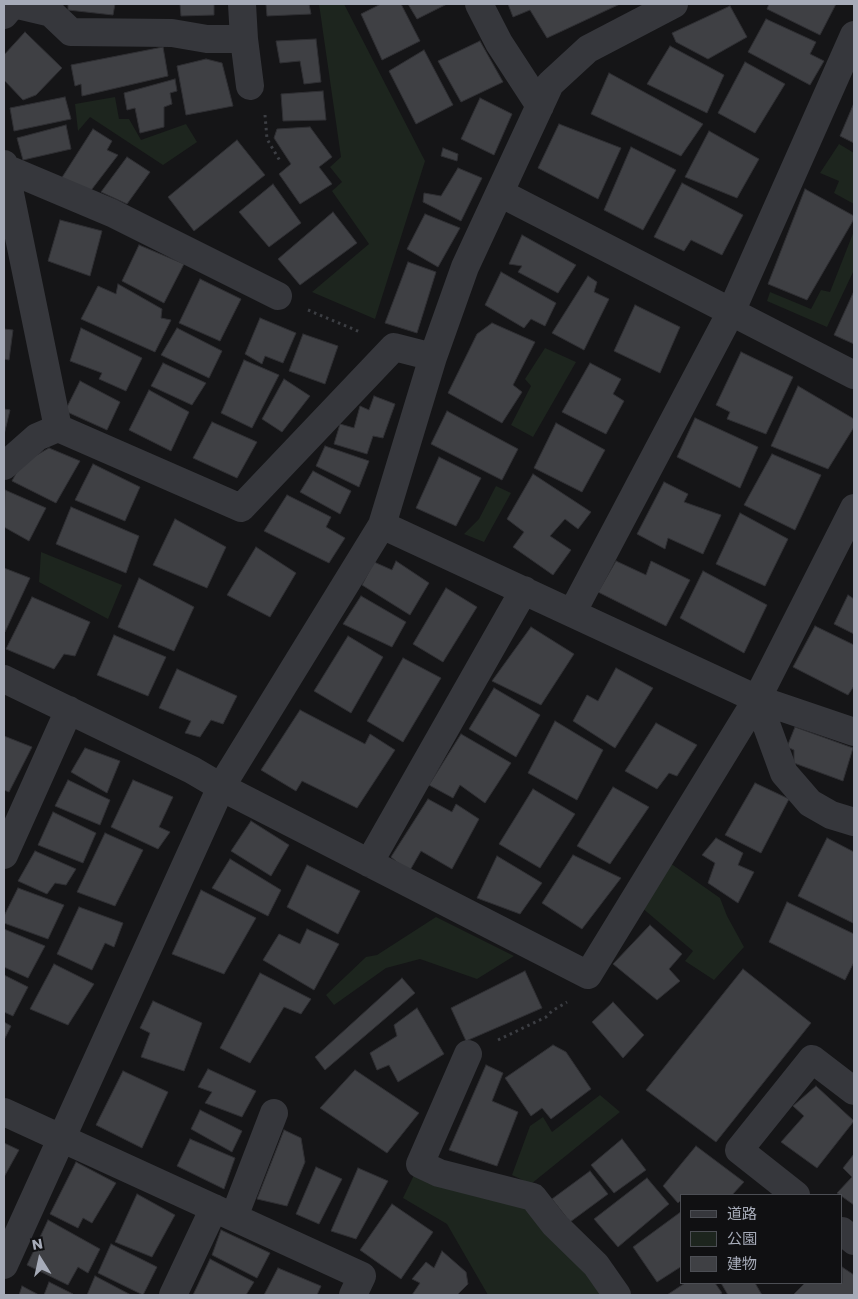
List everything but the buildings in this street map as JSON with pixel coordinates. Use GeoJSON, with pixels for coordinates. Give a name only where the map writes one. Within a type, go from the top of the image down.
{"type":"FeatureCollection","features":[{"type":"Feature","properties":{"kind":"street"},"geometry":{"type":"LineString","coordinates":[[4,15],[13,4],[45,7],[71,32],[172,33],[207,38],[244,39]]}},
{"type":"Feature","properties":{"kind":"street"},"geometry":{"type":"LineString","coordinates":[[242,4],[250,86]]}},
{"type":"Feature","properties":{"kind":"street"},"geometry":{"type":"LineString","coordinates":[[479,4],[499,44],[540,106]]}},
{"type":"Feature","properties":{"kind":"street"},"geometry":{"type":"LineString","coordinates":[[4,1265],[221,788],[382,525],[433,357],[465,267],[550,84],[588,49],[674,4]]}},
{"type":"Feature","properties":{"kind":"street"},"geometry":{"type":"LineString","coordinates":[[572,613],[731,312],[854,35]]}},
{"type":"Feature","properties":{"kind":"street"},"geometry":{"type":"LineString","coordinates":[[4,166],[112,214],[278,296]]}},
{"type":"Feature","properties":{"kind":"street"},"geometry":{"type":"LineString","coordinates":[[4,166],[58,428]]}},
{"type":"Feature","properties":{"kind":"street"},"geometry":{"type":"LineString","coordinates":[[500,193],[854,375]]}},
{"type":"Feature","properties":{"kind":"street"},"geometry":{"type":"LineString","coordinates":[[4,466],[37,437],[58,428],[241,508],[386,343],[433,357]]}},
{"type":"Feature","properties":{"kind":"street"},"geometry":{"type":"LineString","coordinates":[[4,678],[192,770],[221,788],[588,975],[757,699],[854,508]]}},
{"type":"Feature","properties":{"kind":"street"},"geometry":{"type":"LineString","coordinates":[[382,525],[757,699],[854,732]]}},
{"type":"Feature","properties":{"kind":"street"},"geometry":{"type":"LineString","coordinates":[[369,863],[524,590]]}},
{"type":"Feature","properties":{"kind":"street"},"geometry":{"type":"LineString","coordinates":[[757,699],[784,773],[810,803],[831,815],[854,822]]}},
{"type":"Feature","properties":{"kind":"street"},"geometry":{"type":"LineString","coordinates":[[4,855],[70,710]]}},
{"type":"Feature","properties":{"kind":"street"},"geometry":{"type":"LineString","coordinates":[[468,1054],[420,1164],[439,1173],[533,1197],[554,1224],[596,1266],[613,1288]]}},
{"type":"Feature","properties":{"kind":"street"},"geometry":{"type":"LineString","coordinates":[[795,1194],[739,1150],[812,1059],[854,1091]]}},
{"type":"Feature","properties":{"kind":"street"},"geometry":{"type":"LineString","coordinates":[[4,1112],[362,1276],[353,1295]]}},
{"type":"Feature","properties":{"kind":"street"},"geometry":{"type":"LineString","coordinates":[[173,1295],[224,1212],[274,1113]]}},
{"type":"Feature","properties":{"kind":"street"},"geometry":{"type":"LineString","coordinates":[[843,1232],[854,1241]]}},
{"type":"Feature","properties":{"kind":"path"},"geometry":{"type":"LineString","coordinates":[[266,118],[267,139],[280,162]]}},
{"type":"Feature","properties":{"kind":"path"},"geometry":{"type":"LineString","coordinates":[[278,296],[386,343]]}},
{"type":"Feature","properties":{"kind":"path"},"geometry":{"type":"LineString","coordinates":[[468,1054],[546,1017],[552,1011],[587,990],[588,975]]}},
{"type":"Feature","properties":{"kind":"green space"},"geometry":{"type":"Polygon","coordinates":[[[319,4],[344,4],[425,161],[375,319],[312,292],[369,244],[332,191],[342,182],[330,167],[341,157],[319,4]]]}},
{"type":"Feature","properties":{"kind":"green space"},"geometry":{"type":"Polygon","coordinates":[[[115,97],[119,119],[129,119],[141,140],[186,124],[197,142],[163,165],[90,117],[78,131],[75,104],[115,97]]]}},
{"type":"Feature","properties":{"kind":"green space"},"geometry":{"type":"Polygon","coordinates":[[[839,144],[854,153],[854,204],[834,193],[839,181],[820,173],[839,144]]]}},
{"type":"Feature","properties":{"kind":"green space"},"geometry":{"type":"Polygon","coordinates":[[[854,231],[854,270],[827,327],[767,301],[770,292],[811,309],[821,290],[830,292],[854,231]]]}},
{"type":"Feature","properties":{"kind":"green space"},"geometry":{"type":"Polygon","coordinates":[[[545,348],[576,362],[533,437],[511,425],[531,386],[525,379],[545,348]]]}},
{"type":"Feature","properties":{"kind":"green space"},"geometry":{"type":"Polygon","coordinates":[[[496,486],[511,493],[484,542],[464,534],[479,519],[496,486]]]}},
{"type":"Feature","properties":{"kind":"green space"},"geometry":{"type":"Polygon","coordinates":[[[41,552],[122,585],[108,619],[39,582],[41,552]]]}},
{"type":"Feature","properties":{"kind":"green space"},"geometry":{"type":"Polygon","coordinates":[[[670,863],[720,898],[727,916],[744,947],[714,980],[685,961],[693,951],[641,907],[670,863]]]}},
{"type":"Feature","properties":{"kind":"green space"},"geometry":{"type":"Polygon","coordinates":[[[436,917],[514,956],[477,979],[420,959],[386,968],[334,1005],[326,995],[366,957],[377,955],[436,917]]]}},
{"type":"Feature","properties":{"kind":"green space"},"geometry":{"type":"Polygon","coordinates":[[[600,1095],[620,1112],[531,1184],[512,1175],[530,1126],[543,1117],[552,1132],[600,1095]]]}},
{"type":"Feature","properties":{"kind":"green space"},"geometry":{"type":"Polygon","coordinates":[[[414,1175],[529,1204],[609,1295],[488,1295],[447,1224],[403,1198],[414,1175]]]}}]}
